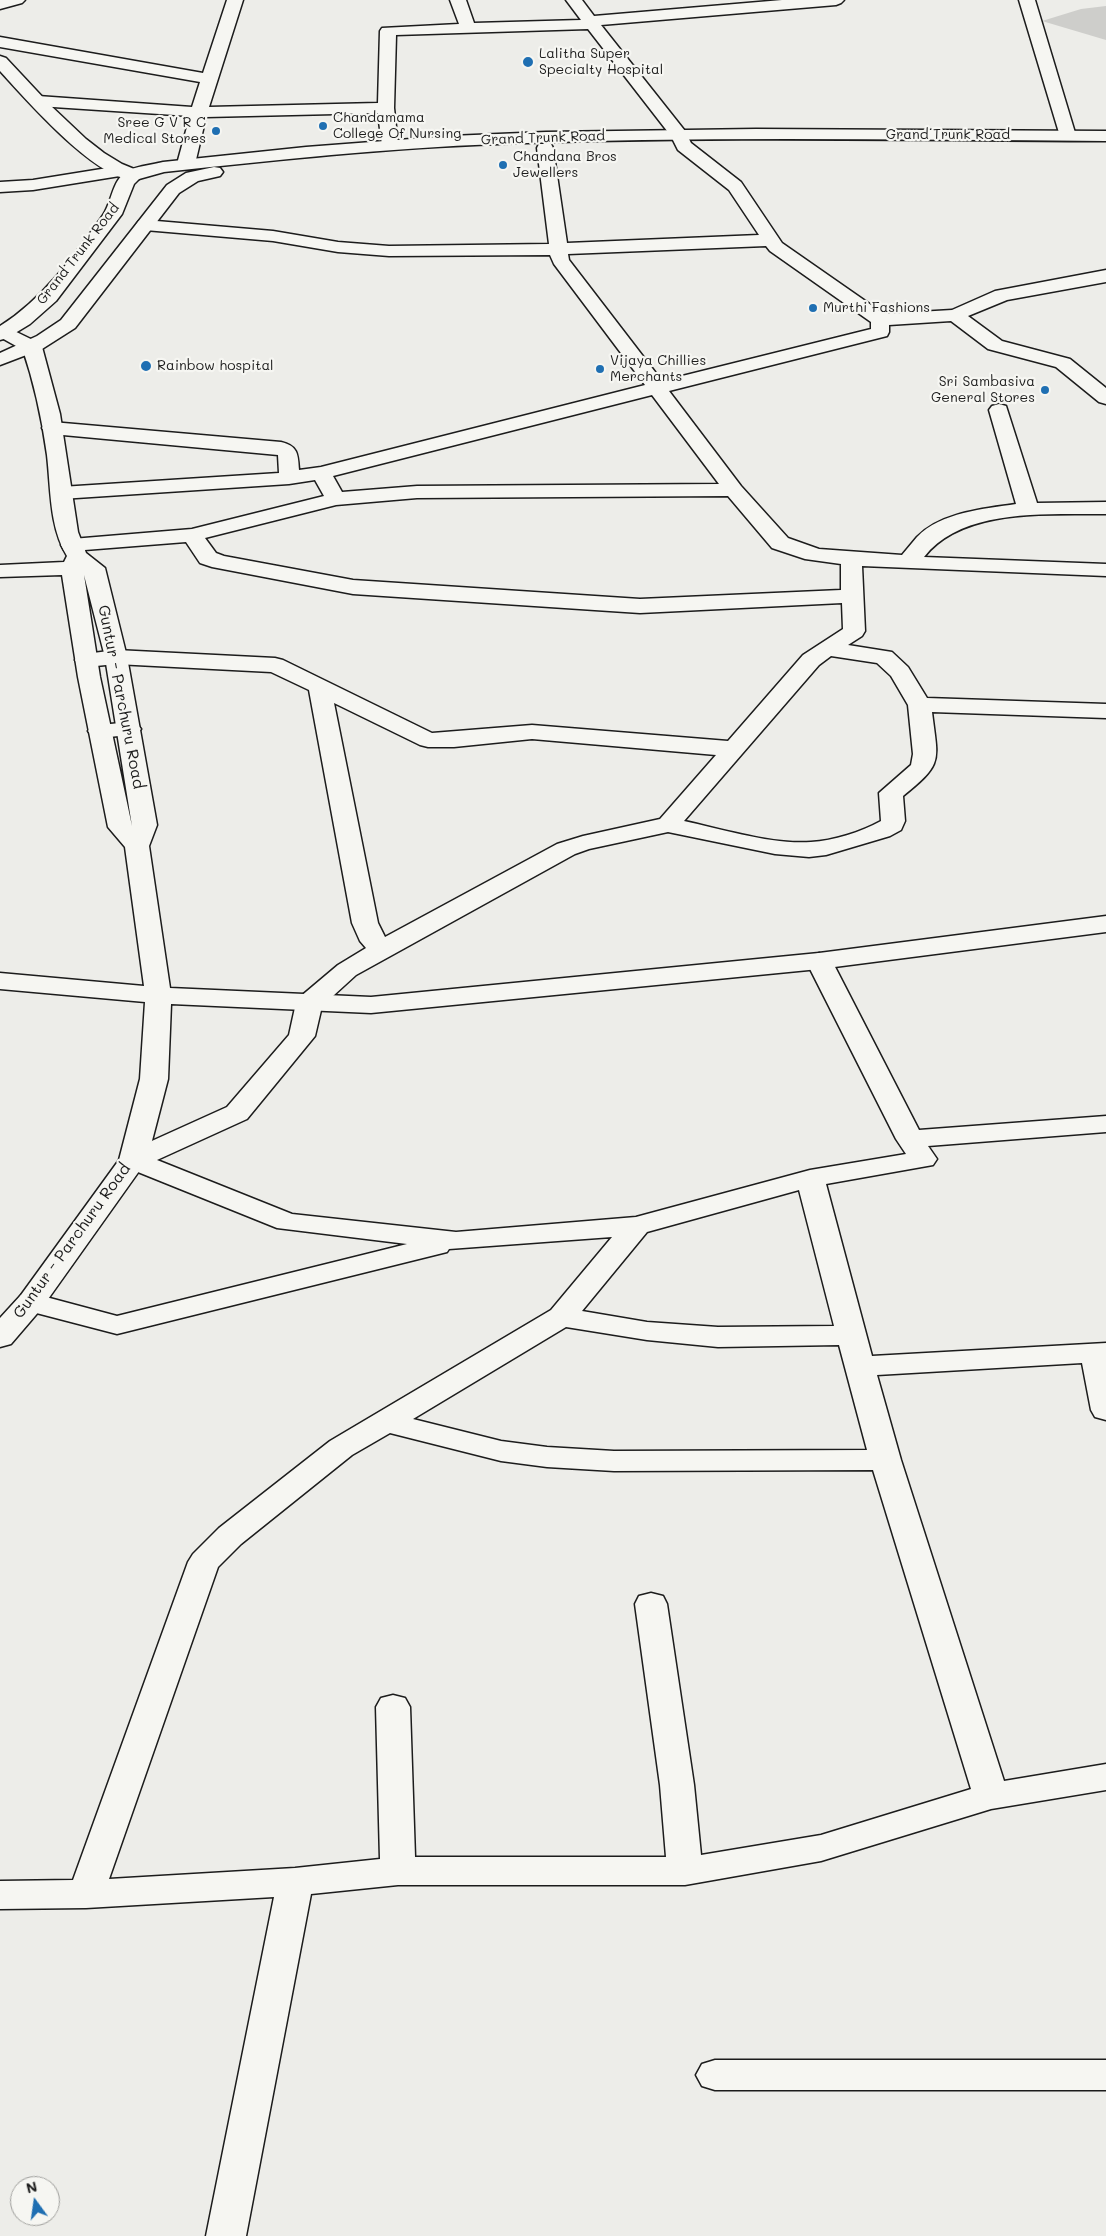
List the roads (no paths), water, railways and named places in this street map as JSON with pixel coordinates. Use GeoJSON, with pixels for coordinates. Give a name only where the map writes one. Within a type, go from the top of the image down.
{"type":"FeatureCollection","features":[{"type":"Feature","properties":{"kind":"street"},"geometry":{"type":"LineString","coordinates":[[0,4],[17,0]]}},
{"type":"Feature","properties":{"kind":"street"},"geometry":{"type":"LineString","coordinates":[[186,164],[199,112],[235,0]]}},
{"type":"Feature","properties":{"kind":"street"},"geometry":{"type":"LineString","coordinates":[[458,0],[468,28]]}},
{"type":"Feature","properties":{"kind":"street"},"geometry":{"type":"LineString","coordinates":[[574,0],[682,140],[735,186],[776,247],[880,320],[955,315],[1002,295],[1106,276]]}},
{"type":"Feature","properties":{"kind":"street"},"geometry":{"type":"LineString","coordinates":[[390,145],[386,108],[388,31],[590,23],[798,1],[836,0]]}},
{"type":"Feature","properties":{"kind":"street"},"geometry":{"type":"LineString","coordinates":[[1027,0],[1068,136]]}},
{"type":"Feature","properties":{"kind":"street"},"geometry":{"type":"LineString","coordinates":[[0,42],[210,79]]}},
{"type":"Feature","properties":{"kind":"street"},"geometry":{"type":"LineString","coordinates":[[0,61],[38,101],[103,162],[127,173]]}},
{"type":"Feature","properties":{"kind":"street"},"geometry":{"type":"LineString","coordinates":[[38,101],[199,112],[386,108]]}},
{"type":"Feature","properties":{"kind":"street","name":"Grand Trunk Road"},"geometry":{"type":"LineString","coordinates":[[2,333],[23,320],[49,298],[113,214],[126,182],[127,173],[186,164],[390,145],[544,136],[682,140],[1106,145]]}},
{"type":"Feature","properties":{"kind":"street","name":"Grand Trunk Road"},"geometry":{"type":"LineString","coordinates":[[0,359],[32,347],[68,324],[173,189],[192,176],[396,155],[682,140],[1106,136]]}},
{"type":"Feature","properties":{"kind":"street"},"geometry":{"type":"LineString","coordinates":[[546,148],[560,260],[734,490],[780,543],[805,552],[852,558],[1013,568],[1106,570]]}},
{"type":"Feature","properties":{"kind":"street"},"geometry":{"type":"LineString","coordinates":[[0,187],[33,185],[127,173]]}},
{"type":"Feature","properties":{"kind":"street"},"geometry":{"type":"LineString","coordinates":[[145,225],[272,236],[359,249],[461,251],[559,249],[771,240]]}},
{"type":"Feature","properties":{"kind":"street"},"geometry":{"type":"LineString","coordinates":[[955,315],[995,345],[1063,363],[1106,398]]}},
{"type":"Feature","properties":{"kind":"street"},"geometry":{"type":"LineString","coordinates":[[61,493],[289,478],[321,473],[880,332],[880,320]]}},
{"type":"Feature","properties":{"kind":"street"},"geometry":{"type":"LineString","coordinates":[[2,333],[32,347]]}},
{"type":"Feature","properties":{"kind":"street","name":"Guntur - Parchuru Road"},"geometry":{"type":"LineString","coordinates":[[0,1336],[31,1302],[133,1160],[154,1079],[158,996],[137,846],[145,825],[116,657],[79,560],[61,493],[52,428],[38,363],[32,347]]}},
{"type":"Feature","properties":{"kind":"street"},"geometry":{"type":"LineString","coordinates":[[999,410],[1028,509]]}},
{"type":"Feature","properties":{"kind":"street"},"geometry":{"type":"LineString","coordinates":[[52,428],[281,448],[288,452],[289,478]]}},
{"type":"Feature","properties":{"kind":"street"},"geometry":{"type":"LineString","coordinates":[[321,473],[336,499]]}},
{"type":"Feature","properties":{"kind":"street"},"geometry":{"type":"LineString","coordinates":[[0,570],[79,560],[192,535],[336,499],[417,492],[734,490]]}},
{"type":"Feature","properties":{"kind":"street"},"geometry":{"type":"LineString","coordinates":[[908,562],[926,540],[941,530],[961,522],[1028,509],[1106,508]]}},
{"type":"Feature","properties":{"kind":"street"},"geometry":{"type":"LineString","coordinates":[[192,535],[208,558],[220,562],[359,588],[640,606],[853,596]]}},
{"type":"Feature","properties":{"kind":"street"},"geometry":{"type":"LineString","coordinates":[[668,825],[811,660],[826,648],[854,631],[852,558]]}},
{"type":"Feature","properties":{"kind":"street","name":"Guntur - Parchuru Road"},"geometry":{"type":"LineString","coordinates":[[79,560],[86,660],[100,731],[120,827],[137,846]]}},
{"type":"Feature","properties":{"kind":"street"},"geometry":{"type":"LineString","coordinates":[[133,1160],[237,1113],[302,1036],[308,1003],[347,970],[566,849],[583,843],[668,825],[792,850],[826,848],[881,831],[892,825],[894,818],[890,802],[892,793],[923,766],[925,754],[920,705],[900,672],[884,657],[826,648]]}},
{"type":"Feature","properties":{"kind":"street"},"geometry":{"type":"LineString","coordinates":[[86,660],[116,657],[275,665],[428,740],[452,740],[510,732],[532,732],[734,749]]}},
{"type":"Feature","properties":{"kind":"street"},"geometry":{"type":"LineString","coordinates":[[320,688],[365,923],[373,941],[384,948]]}},
{"type":"Feature","properties":{"kind":"street"},"geometry":{"type":"LineString","coordinates":[[920,705],[1106,712]]}},
{"type":"Feature","properties":{"kind":"street"},"geometry":{"type":"LineString","coordinates":[[100,731],[129,728]]}},
{"type":"Feature","properties":{"kind":"street"},"geometry":{"type":"LineString","coordinates":[[0,980],[158,996],[356,1005],[400,1003],[819,961],[1106,924]]}},
{"type":"Feature","properties":{"kind":"street"},"geometry":{"type":"LineString","coordinates":[[31,1302],[117,1325],[456,1241],[637,1226],[810,1178],[923,1159],[910,1139],[819,961]]}},
{"type":"Feature","properties":{"kind":"street"},"geometry":{"type":"LineString","coordinates":[[910,1139],[1106,1124]]}},
{"type":"Feature","properties":{"kind":"street"},"geometry":{"type":"LineString","coordinates":[[133,1160],[287,1222],[456,1241]]}},
{"type":"Feature","properties":{"kind":"street"},"geometry":{"type":"LineString","coordinates":[[810,1178],[885,1460],[991,1796]]}},
{"type":"Feature","properties":{"kind":"street"},"geometry":{"type":"LineString","coordinates":[[86,1894],[204,1562],[230,1536],[341,1448],[561,1317],[637,1226]]}},
{"type":"Feature","properties":{"kind":"street"},"geometry":{"type":"LineString","coordinates":[[561,1317],[647,1332],[718,1337],[851,1335]]}},
{"type":"Feature","properties":{"kind":"street"},"geometry":{"type":"LineString","coordinates":[[860,1366],[1100,1353],[1106,1410]]}},
{"type":"Feature","properties":{"kind":"street"},"geometry":{"type":"LineString","coordinates":[[384,1422],[469,1444],[547,1457],[614,1461],[885,1460]]}},
{"type":"Feature","properties":{"kind":"street"},"geometry":{"type":"LineString","coordinates":[[651,1604],[677,1785],[685,1871]]}},
{"type":"Feature","properties":{"kind":"street"},"geometry":{"type":"LineString","coordinates":[[393,1707],[398,1871]]}},
{"type":"Feature","properties":{"kind":"street"},"geometry":{"type":"LineString","coordinates":[[0,1895],[86,1894],[295,1882],[398,1871],[685,1871],[821,1848],[991,1796],[1106,1777]]}},
{"type":"Feature","properties":{"kind":"street"},"geometry":{"type":"LineString","coordinates":[[226,2236],[295,1882]]}},
{"type":"Feature","properties":{"kind":"street"},"geometry":{"type":"LineString","coordinates":[[715,2075],[1106,2075]]}},
{"type":"Feature","properties":{"kind":"place","name":"Lalitha Super Specialty Hospital"},"geometry":{"type":"Point","coordinates":[528,62]}},
{"type":"Feature","properties":{"kind":"place","name":"Chandamama College Of Nursing"},"geometry":{"type":"Point","coordinates":[323,126]}},
{"type":"Feature","properties":{"kind":"place","name":"Sree G V R C Medical Stores"},"geometry":{"type":"Point","coordinates":[216,131]}},
{"type":"Feature","properties":{"kind":"place","name":"Chandana Bros Jewellers"},"geometry":{"type":"Point","coordinates":[503,165]}},
{"type":"Feature","properties":{"kind":"place","name":"Murthi Fashions"},"geometry":{"type":"Point","coordinates":[813,308]}},
{"type":"Feature","properties":{"kind":"place","name":"Rainbow hospital"},"geometry":{"type":"Point","coordinates":[146,366]}},
{"type":"Feature","properties":{"kind":"place","name":"Vijaya Chillies Merchants"},"geometry":{"type":"Point","coordinates":[600,369]}},
{"type":"Feature","properties":{"kind":"place","name":"Sri Sambasiva General Stores"},"geometry":{"type":"Point","coordinates":[1045,390]}}]}
